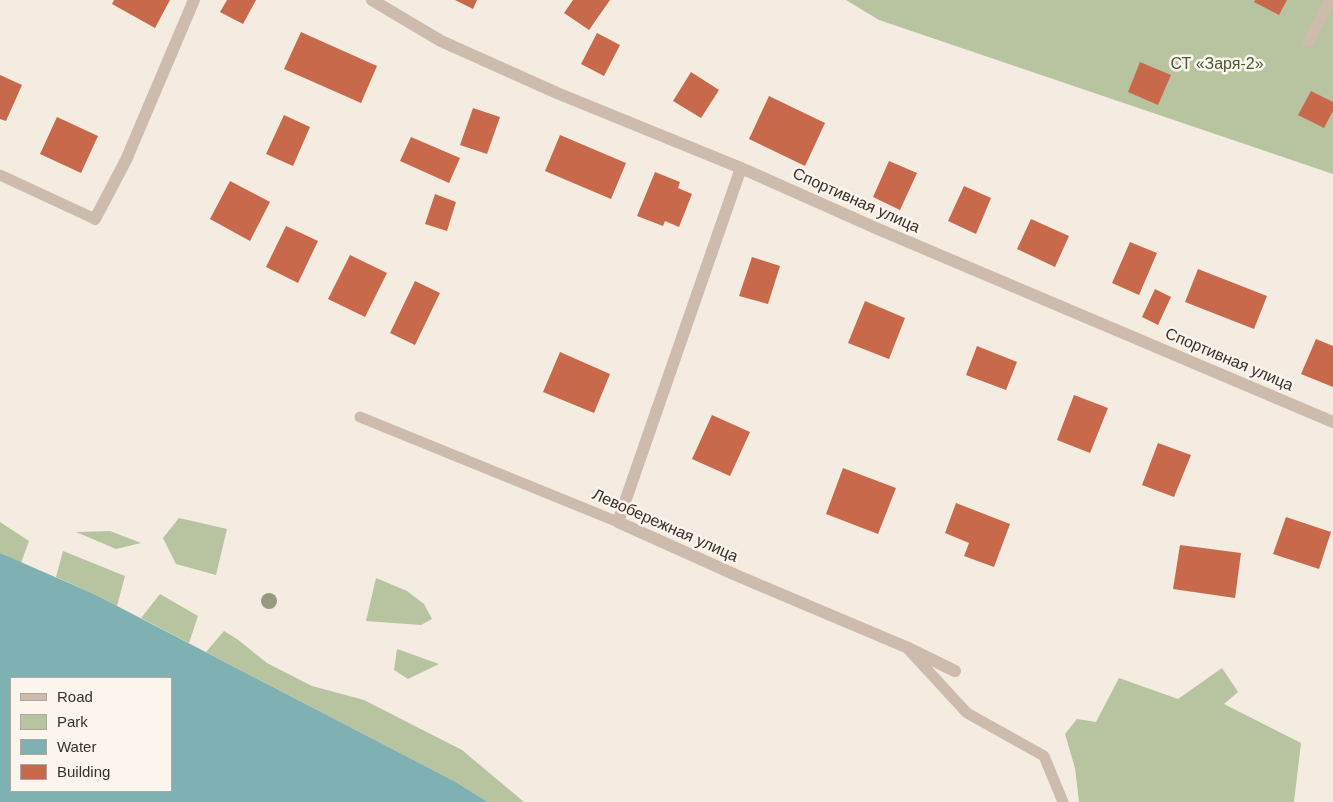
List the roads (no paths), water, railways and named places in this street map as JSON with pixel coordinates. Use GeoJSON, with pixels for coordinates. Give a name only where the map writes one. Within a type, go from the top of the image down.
{"type":"FeatureCollection","features":[{"type":"Feature","properties":{"kind":"street"},"geometry":{"type":"LineString","coordinates":[[95,219],[126,160],[194,0]]}},
{"type":"Feature","properties":{"kind":"street","name":"Спортивная улица"},"geometry":{"type":"LineString","coordinates":[[372,0],[441,41],[557,93],[741,168],[878,229],[1333,422]]}},
{"type":"Feature","properties":{"kind":"street"},"geometry":{"type":"LineString","coordinates":[[618,522],[741,168]]}},
{"type":"Feature","properties":{"kind":"street","name":"Левобережная улица"},"geometry":{"type":"LineString","coordinates":[[618,522],[906,648],[954,671]]}},
{"type":"Feature","properties":{"kind":"lane"},"geometry":{"type":"LineString","coordinates":[[1308,42],[1330,0]]}},
{"type":"Feature","properties":{"kind":"lane"},"geometry":{"type":"LineString","coordinates":[[0,175],[95,219]]}},
{"type":"Feature","properties":{"kind":"lane","name":"Левобережная улица"},"geometry":{"type":"LineString","coordinates":[[360,417],[618,522]]}},
{"type":"Feature","properties":{"kind":"lane"},"geometry":{"type":"LineString","coordinates":[[906,648],[967,713],[1044,756],[1063,802]]}},
{"type":"Feature","properties":{"kind":"water"},"geometry":{"type":"Polygon","coordinates":[[[0,553],[94,594],[454,781],[488,802],[0,802],[0,553]]]}},
{"type":"Feature","properties":{"kind":"park label","name":"СТ «Заря-2»"},"geometry":{"type":"Point","coordinates":[1217,65]}}]}
